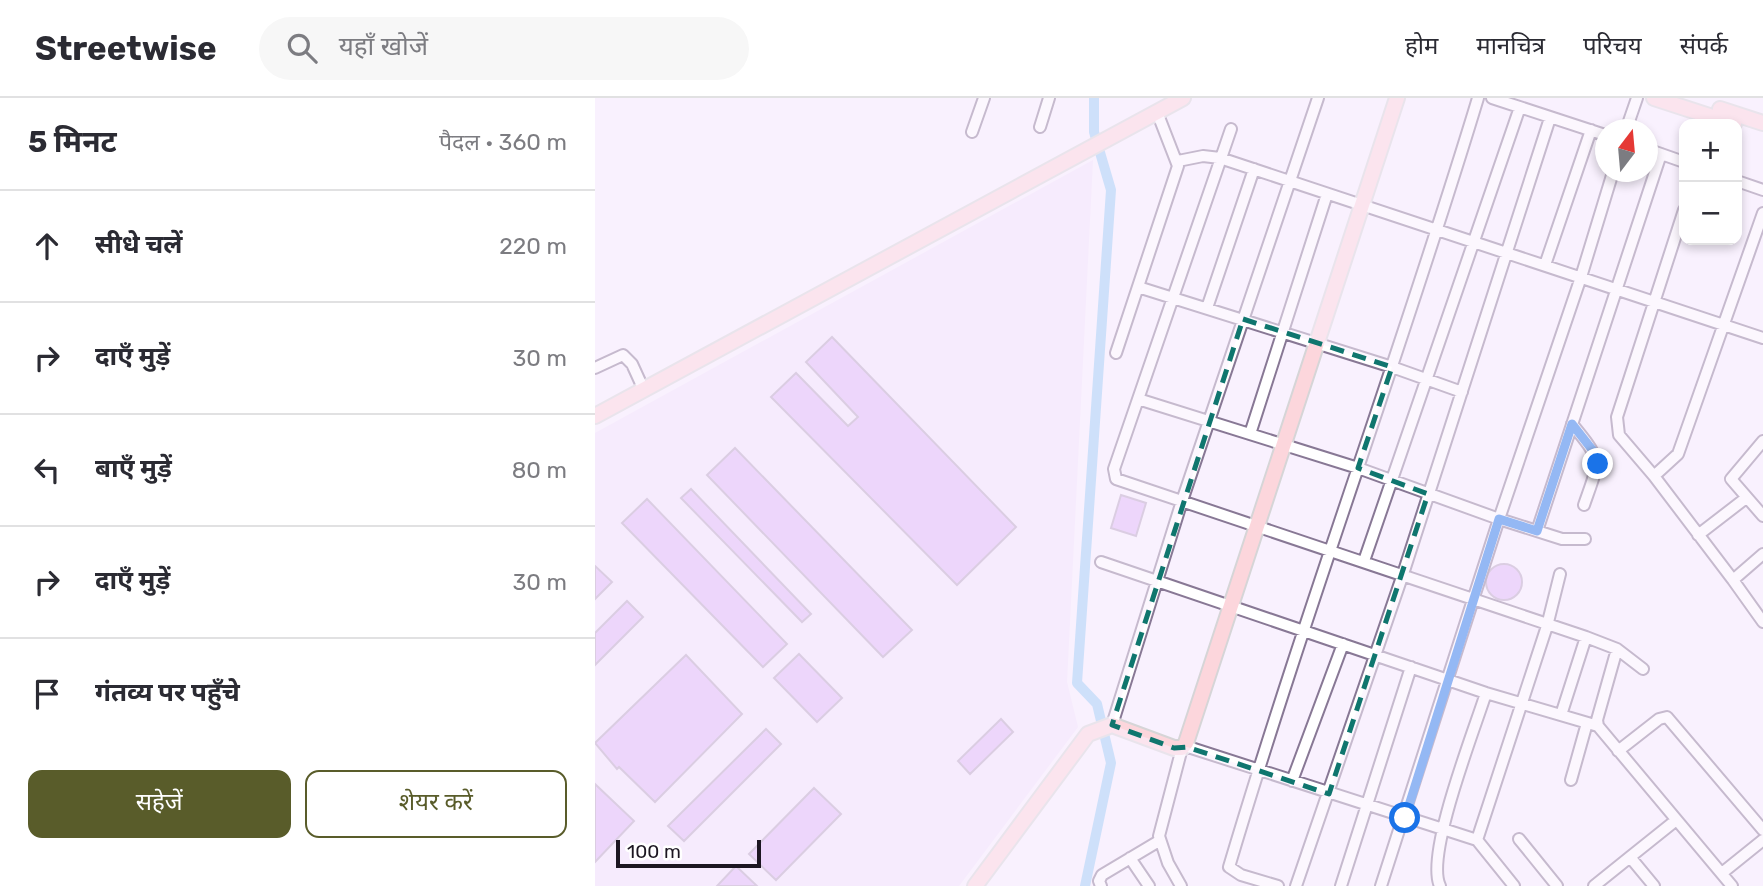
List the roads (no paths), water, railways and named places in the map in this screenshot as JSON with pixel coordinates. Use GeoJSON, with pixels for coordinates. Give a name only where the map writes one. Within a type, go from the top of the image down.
{"type":"FeatureCollection","features":[{"type":"Feature","properties":{"kind":"main road"},"geometry":{"type":"LineString","coordinates":[[595,416],[1183,98]]}},
{"type":"Feature","properties":{"kind":"main road"},"geometry":{"type":"LineString","coordinates":[[975,886],[1088,734],[1112,725],[1174,748],[1183,747],[1397,98]]}},
{"type":"Feature","properties":{"kind":"main road"},"geometry":{"type":"LineString","coordinates":[[1654,98],[1718,119]]}},
{"type":"Feature","properties":{"kind":"main road"},"geometry":{"type":"LineString","coordinates":[[1685,98],[1763,123]]}},
{"type":"Feature","properties":{"kind":"main road"},"geometry":{"type":"LineString","coordinates":[[1742,127],[1763,134]]}},
{"type":"Feature","properties":{"kind":"street"},"geometry":{"type":"LineString","coordinates":[[972,132],[985,98]]}},
{"type":"Feature","properties":{"kind":"street"},"geometry":{"type":"LineString","coordinates":[[1040,127],[1049,98]]}},
{"type":"Feature","properties":{"kind":"street"},"geometry":{"type":"LineString","coordinates":[[1112,725],[1182,501],[1318,98]]}},
{"type":"Feature","properties":{"kind":"street"},"geometry":{"type":"LineString","coordinates":[[1278,886],[1241,876],[1229,867],[1258,768],[1438,230],[1479,98]]}},
{"type":"Feature","properties":{"kind":"street"},"geometry":{"type":"LineString","coordinates":[[1492,98],[1595,131]]}},
{"type":"Feature","properties":{"kind":"street"},"geometry":{"type":"LineString","coordinates":[[1630,119],[1637,98]]}},
{"type":"Feature","properties":{"kind":"street"},"geometry":{"type":"LineString","coordinates":[[1364,561],[1472,240],[1520,107]]}},
{"type":"Feature","properties":{"kind":"street"},"geometry":{"type":"LineString","coordinates":[[1116,353],[1178,161],[1157,112]]}},
{"type":"Feature","properties":{"kind":"street"},"geometry":{"type":"LineString","coordinates":[[1296,886],[1403,574],[1509,253],[1550,118]]}},
{"type":"Feature","properties":{"kind":"street"},"geometry":{"type":"LineString","coordinates":[[1231,130],[1114,476],[1123,483],[1332,550],[1547,626],[1586,637],[1618,649],[1643,669]]}},
{"type":"Feature","properties":{"kind":"street"},"geometry":{"type":"LineString","coordinates":[[1545,265],[1591,130]]}},
{"type":"Feature","properties":{"kind":"street"},"geometry":{"type":"LineString","coordinates":[[1658,153],[1679,160]]}},
{"type":"Feature","properties":{"kind":"street"},"geometry":{"type":"LineString","coordinates":[[1537,531],[1661,154]]}},
{"type":"Feature","properties":{"kind":"street"},"geometry":{"type":"LineString","coordinates":[[1178,161],[1203,156],[1220,158],[1763,338]]}},
{"type":"Feature","properties":{"kind":"street"},"geometry":{"type":"LineString","coordinates":[[1207,308],[1254,169]]}},
{"type":"Feature","properties":{"kind":"street"},"geometry":{"type":"LineString","coordinates":[[1381,886],[1610,182]]}},
{"type":"Feature","properties":{"kind":"street"},"geometry":{"type":"LineString","coordinates":[[1740,182],[1763,190]]}},
{"type":"Feature","properties":{"kind":"street"},"geometry":{"type":"LineString","coordinates":[[1250,434],[1327,194]]}},
{"type":"Feature","properties":{"kind":"street"},"geometry":{"type":"LineString","coordinates":[[1654,476],[1678,454],[1763,213]]}},
{"type":"Feature","properties":{"kind":"street"},"geometry":{"type":"LineString","coordinates":[[1679,225],[1616,425],[1619,435],[1654,476],[1763,622]]}},
{"type":"Feature","properties":{"kind":"street"},"geometry":{"type":"LineString","coordinates":[[1138,287],[1283,331],[1462,392]]}},
{"type":"Feature","properties":{"kind":"street"},"geometry":{"type":"LineString","coordinates":[[595,368],[623,355],[632,364],[643,388]]}},
{"type":"Feature","properties":{"kind":"street"},"geometry":{"type":"LineString","coordinates":[[1138,399],[1358,468],[1562,539],[1585,539]]}},
{"type":"Feature","properties":{"kind":"street"},"geometry":{"type":"LineString","coordinates":[[1572,424],[1597,458],[1584,505]]}},
{"type":"Feature","properties":{"kind":"street"},"geometry":{"type":"LineString","coordinates":[[1763,440],[1731,475],[1732,482],[1763,516]]}},
{"type":"Feature","properties":{"kind":"street"},"geometry":{"type":"LineString","coordinates":[[1698,535],[1746,498]]}},
{"type":"Feature","properties":{"kind":"street"},"geometry":{"type":"LineString","coordinates":[[1733,580],[1763,554]]}},
{"type":"Feature","properties":{"kind":"street"},"geometry":{"type":"LineString","coordinates":[[1101,562],[1486,693],[1593,725],[1732,886]]}},
{"type":"Feature","properties":{"kind":"street"},"geometry":{"type":"LineString","coordinates":[[1477,840],[1547,626],[1560,574]]}},
{"type":"Feature","properties":{"kind":"street"},"geometry":{"type":"LineString","coordinates":[[1561,715],[1586,637]]}},
{"type":"Feature","properties":{"kind":"street"},"geometry":{"type":"LineString","coordinates":[[1292,781],[1343,644]]}},
{"type":"Feature","properties":{"kind":"street"},"geometry":{"type":"LineString","coordinates":[[1571,779],[1597,720],[1618,649]]}},
{"type":"Feature","properties":{"kind":"street"},"geometry":{"type":"LineString","coordinates":[[1341,886],[1411,667]]}},
{"type":"Feature","properties":{"kind":"street"},"geometry":{"type":"LineString","coordinates":[[1440,886],[1435,875],[1435,866],[1443,827],[1486,693]]}},
{"type":"Feature","properties":{"kind":"street"},"geometry":{"type":"LineString","coordinates":[[1618,751],[1659,719],[1667,718],[1763,830]]}},
{"type":"Feature","properties":{"kind":"street"},"geometry":{"type":"LineString","coordinates":[[1181,886],[1159,841],[1183,747],[1258,768],[1329,794],[1443,827],[1477,840],[1514,886]]}},
{"type":"Feature","properties":{"kind":"street"},"geometry":{"type":"LineString","coordinates":[[1594,886],[1675,821]]}},
{"type":"Feature","properties":{"kind":"street"},"geometry":{"type":"LineString","coordinates":[[1519,839],[1557,886]]}},
{"type":"Feature","properties":{"kind":"street"},"geometry":{"type":"LineString","coordinates":[[1722,873],[1763,840]]}},
{"type":"Feature","properties":{"kind":"street"},"geometry":{"type":"LineString","coordinates":[[1101,886],[1099,881],[1102,875],[1159,841]]}},
{"type":"Feature","properties":{"kind":"street"},"geometry":{"type":"LineString","coordinates":[[1630,857],[1654,886]]}},
{"type":"Feature","properties":{"kind":"street"},"geometry":{"type":"LineString","coordinates":[[1130,858],[1149,886]]}},
{"type":"Feature","properties":{"kind":"waterway"},"geometry":{"type":"LineString","coordinates":[[1085,886],[1111,763],[1097,704],[1077,683],[1111,190],[1094,132],[1094,98]]}}]}
